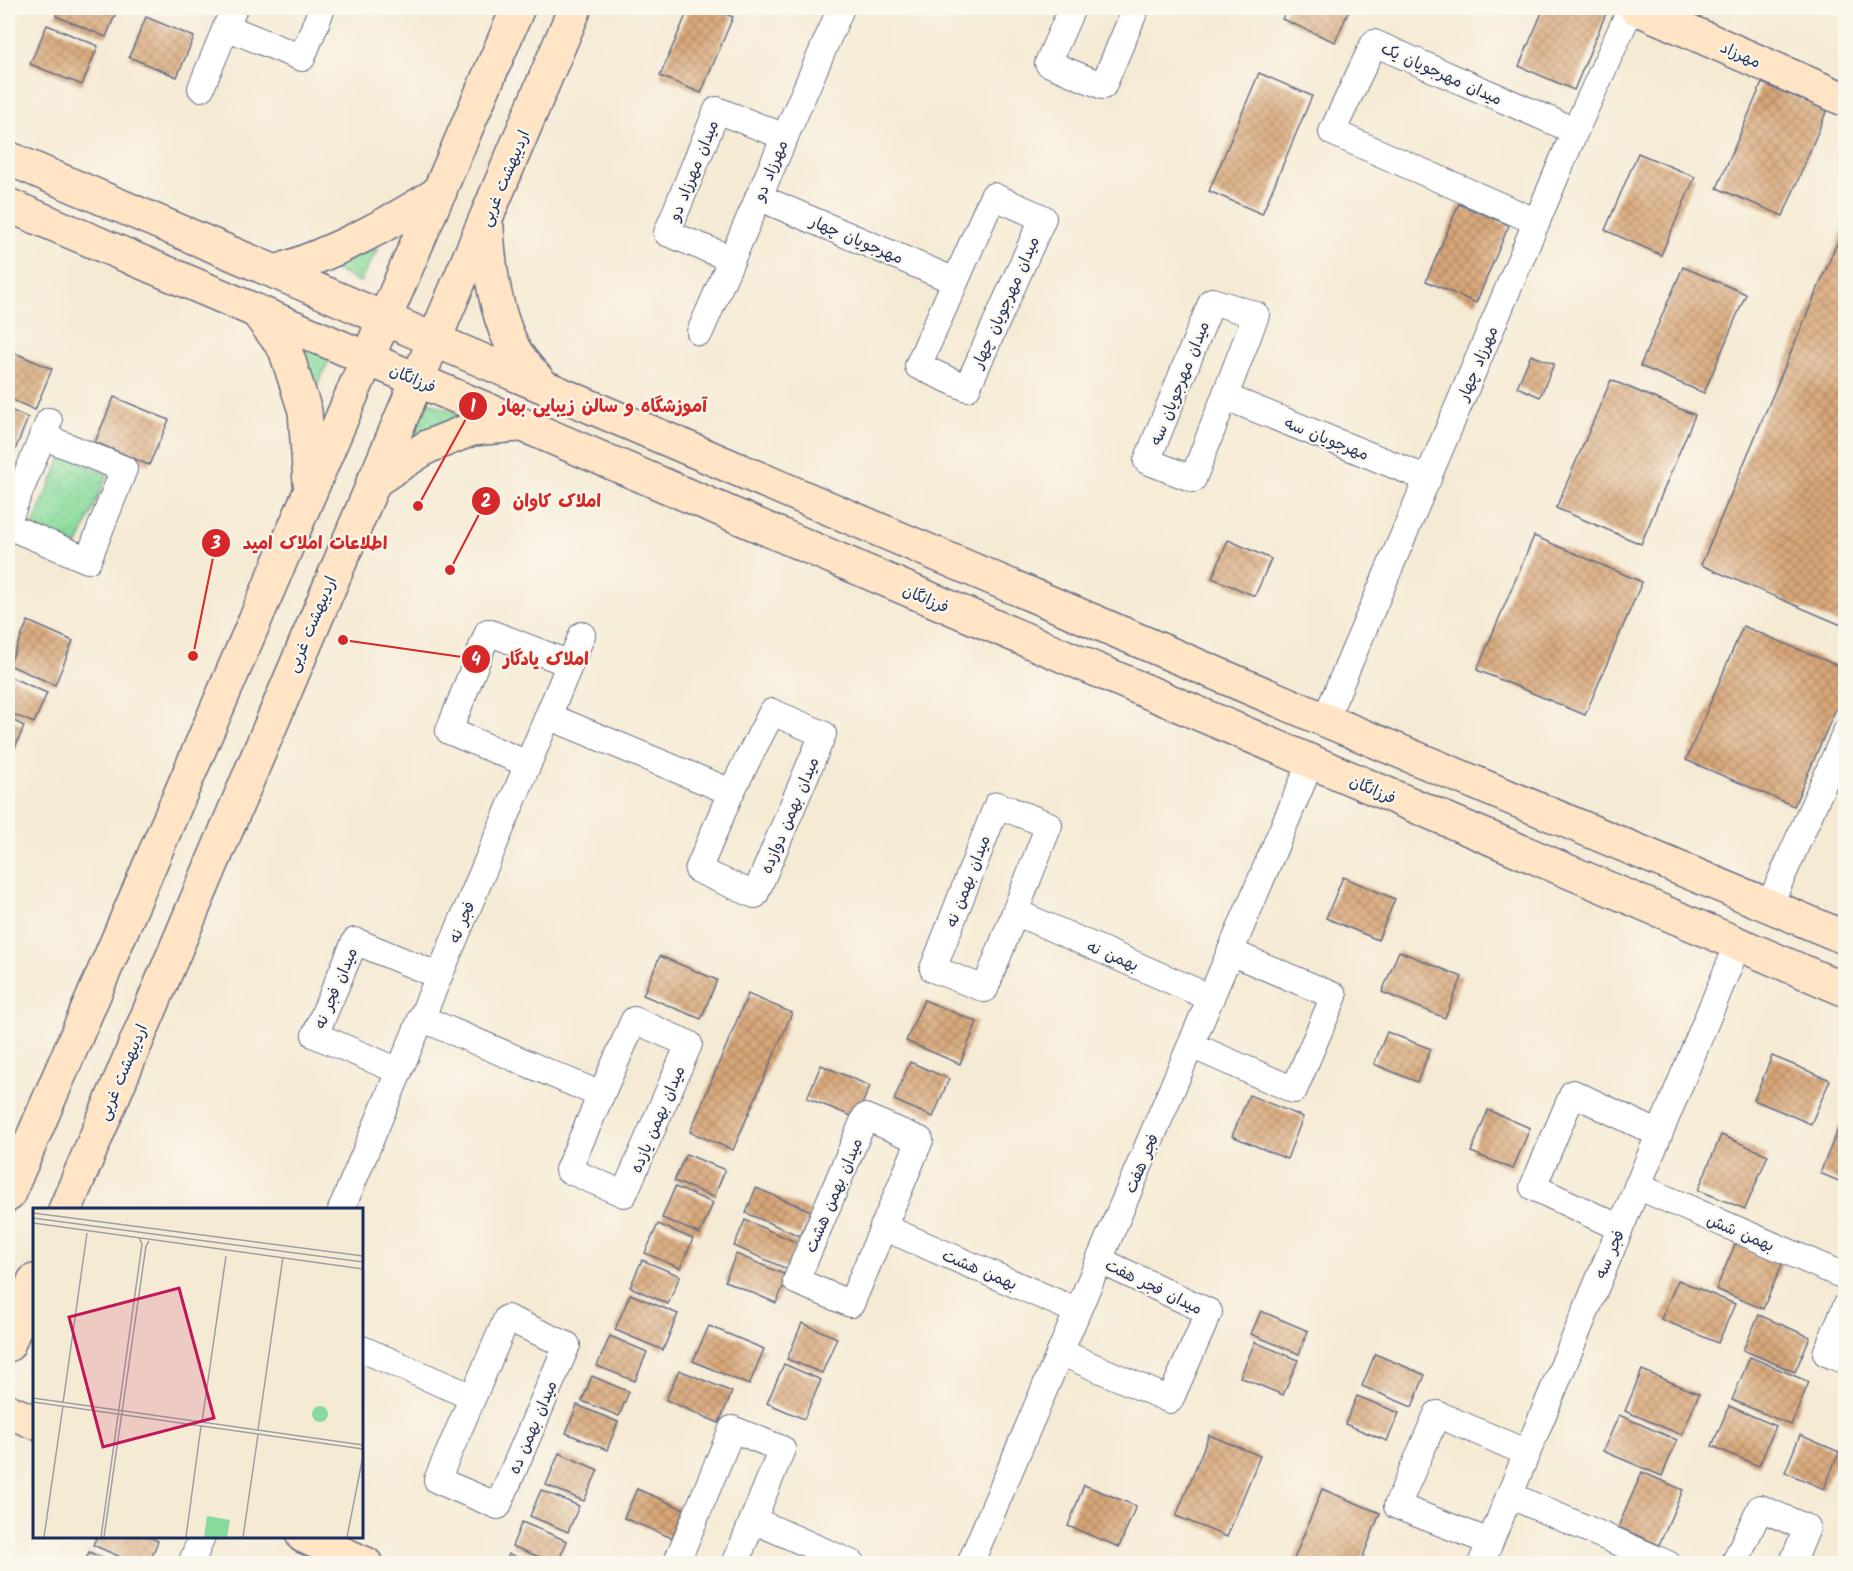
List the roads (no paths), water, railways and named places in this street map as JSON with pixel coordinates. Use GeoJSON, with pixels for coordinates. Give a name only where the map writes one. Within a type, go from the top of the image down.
{"type":"FeatureCollection","features":[{"type":"Feature","properties":{"kind":"street"},"geometry":{"type":"LineString","coordinates":[[201,88],[230,17],[302,58],[322,8]]}},
{"type":"Feature","properties":{"kind":"street"},"geometry":{"type":"LineString","coordinates":[[8,1195],[365,358],[440,192],[518,8]]}},
{"type":"Feature","properties":{"kind":"street","name":"اردیبهشت غربی"},"geometry":{"type":"LineString","coordinates":[[65,1208],[373,482],[436,341],[575,8]]}},
{"type":"Feature","properties":{"kind":"street","name":"مهرزاد دو"},"geometry":{"type":"LineString","coordinates":[[700,332],[841,8]]}},
{"type":"Feature","properties":{"kind":"street"},"geometry":{"type":"LineString","coordinates":[[1072,8],[1048,63],[1104,86],[1137,8]]}},
{"type":"Feature","properties":{"kind":"street","name":"مهرزاد چهار"},"geometry":{"type":"LineString","coordinates":[[1325,720],[1575,131],[1631,8]]}},
{"type":"Feature","properties":{"kind":"street","name":"مهرزاد"},"geometry":{"type":"LineString","coordinates":[[1636,8],[1845,100]]}},
{"type":"Feature","properties":{"kind":"street","name":"میدان مهرجویان یک"},"geometry":{"type":"LineString","coordinates":[[1536,222],[1332,132],[1374,43],[1575,131]]}},
{"type":"Feature","properties":{"kind":"street","name":"میدان مهرزاد دو"},"geometry":{"type":"LineString","coordinates":[[732,259],[667,233],[717,110],[784,137]]}},
{"type":"Feature","properties":{"kind":"street"},"geometry":{"type":"LineString","coordinates":[[8,158],[1325,720],[1845,938]]}},
{"type":"Feature","properties":{"kind":"street"},"geometry":{"type":"LineString","coordinates":[[276,273],[331,253],[381,228],[440,192]]}},
{"type":"Feature","properties":{"kind":"street","name":"میدان مهرجویان چهار"},"geometry":{"type":"LineString","coordinates":[[993,196],[1043,218],[967,388],[918,366],[955,281],[993,196]]}},
{"type":"Feature","properties":{"kind":"street","name":"مهرجویان چهار"},"geometry":{"type":"LineString","coordinates":[[759,197],[955,281]]}},
{"type":"Feature","properties":{"kind":"street","name":"فرزانگان"},"geometry":{"type":"LineString","coordinates":[[8,205],[1845,990]]}},
{"type":"Feature","properties":{"kind":"street"},"geometry":{"type":"LineString","coordinates":[[487,217],[489,266],[501,316],[516,352],[544,388]]}},
{"type":"Feature","properties":{"kind":"street","name":"میدان مهرجویان سه"},"geometry":{"type":"LineString","coordinates":[[1212,301],[1256,315],[1226,397],[1193,479],[1147,461],[1212,301]]}},
{"type":"Feature","properties":{"kind":"street"},"geometry":{"type":"LineString","coordinates":[[257,311],[285,349],[305,411],[310,490]]}},
{"type":"Feature","properties":{"kind":"street","name":"مهرجویان سه"},"geometry":{"type":"LineString","coordinates":[[1226,397],[1428,479]]}},
{"type":"Feature","properties":{"kind":"street"},"geometry":{"type":"LineString","coordinates":[[373,482],[427,447],[472,429],[523,425]]}},
{"type":"Feature","properties":{"kind":"street"},"geometry":{"type":"LineString","coordinates":[[8,520],[15,478],[46,427],[124,469],[88,560],[8,526]]}},
{"type":"Feature","properties":{"kind":"street"},"geometry":{"type":"LineString","coordinates":[[528,764],[449,730],[488,632],[570,664]]}},
{"type":"Feature","properties":{"kind":"street","name":"فجر نه"},"geometry":{"type":"LineString","coordinates":[[341,1208],[582,635]]}},
{"type":"Feature","properties":{"kind":"street","name":"میدان بهمن دوازده"},"geometry":{"type":"LineString","coordinates":[[772,712],[823,734],[755,895],[698,870],[730,792],[772,712]]}},
{"type":"Feature","properties":{"kind":"street"},"geometry":{"type":"LineString","coordinates":[[548,716],[730,792]]}},
{"type":"Feature","properties":{"kind":"street"},"geometry":{"type":"LineString","coordinates":[[1769,906],[1845,732]]}},
{"type":"Feature","properties":{"kind":"street","name":"فجر هفت"},"geometry":{"type":"LineString","coordinates":[[971,1563],[1311,762]]}},
{"type":"Feature","properties":{"kind":"street","name":"میدان بهمن نه"},"geometry":{"type":"LineString","coordinates":[[998,805],[1049,825],[1015,912],[985,989],[933,969],[998,805]]}},
{"type":"Feature","properties":{"kind":"street","name":"بهمن نه"},"geometry":{"type":"LineString","coordinates":[[1015,912],[1211,998]]}},
{"type":"Feature","properties":{"kind":"street","name":"میدان فجر نه"},"geometry":{"type":"LineString","coordinates":[[399,1071],[315,1035],[319,1025],[355,941],[439,975]]}},
{"type":"Feature","properties":{"kind":"street","name":"فجر سه"},"geometry":{"type":"LineString","coordinates":[[1485,1553],[1737,944]]}},
{"type":"Feature","properties":{"kind":"street"},"geometry":{"type":"LineString","coordinates":[[1191,1045],[1294,1090],[1321,1027],[1334,996],[1230,952]]}},
{"type":"Feature","properties":{"kind":"street"},"geometry":{"type":"LineString","coordinates":[[421,1018],[601,1095]]}},
{"type":"Feature","properties":{"kind":"street","name":"میدان بهمن یازده"},"geometry":{"type":"LineString","coordinates":[[634,1020],[689,1044],[624,1194],[568,1170],[601,1095],[634,1020]]}},
{"type":"Feature","properties":{"kind":"street"},"geometry":{"type":"LineString","coordinates":[[1620,1228],[1533,1187],[1573,1093],[1659,1134]]}},
{"type":"Feature","properties":{"kind":"street","name":"میدان بهمن هشت"},"geometry":{"type":"LineString","coordinates":[[865,1117],[920,1140],[883,1227],[850,1304],[796,1281],[865,1117]]}},
{"type":"Feature","properties":{"kind":"street","name":"بهمن شش"},"geometry":{"type":"LineString","coordinates":[[1637,1186],[1845,1277]]}},
{"type":"Feature","properties":{"kind":"street","name":"بهمن هشت"},"geometry":{"type":"LineString","coordinates":[[883,1227],[1077,1311]]}},
{"type":"Feature","properties":{"kind":"street","name":"میدان فجر هفت"},"geometry":{"type":"LineString","coordinates":[[1060,1352],[1170,1400],[1209,1312],[1099,1260]]}},
{"type":"Feature","properties":{"kind":"street"},"geometry":{"type":"LineString","coordinates":[[8,1345],[33,1283]]}},
{"type":"Feature","properties":{"kind":"street"},"geometry":{"type":"LineString","coordinates":[[1845,1306],[1826,1353],[1845,1360]]}},
{"type":"Feature","properties":{"kind":"street","name":"میدان بهمن ده"},"geometry":{"type":"LineString","coordinates":[[507,1318],[567,1345],[498,1506],[437,1480],[472,1398],[507,1318]]}},
{"type":"Feature","properties":{"kind":"street"},"geometry":{"type":"LineString","coordinates":[[363,1349],[472,1398]]}},
{"type":"Feature","properties":{"kind":"street"},"geometry":{"type":"LineString","coordinates":[[8,1411],[33,1422]]}},
{"type":"Feature","properties":{"kind":"street"},"geometry":{"type":"LineString","coordinates":[[1485,1553],[1397,1506],[1437,1414],[1527,1453]]}},
{"type":"Feature","properties":{"kind":"street"},"geometry":{"type":"LineString","coordinates":[[676,1563],[732,1429],[782,1449],[735,1563]]}},
{"type":"Feature","properties":{"kind":"street"},"geometry":{"type":"LineString","coordinates":[[1509,1495],[1668,1563]]}},
{"type":"Feature","properties":{"kind":"street"},"geometry":{"type":"LineString","coordinates":[[1734,1563],[1760,1508],[1807,1528],[1792,1563]]}},
{"type":"Feature","properties":{"kind":"street"},"geometry":{"type":"LineString","coordinates":[[753,1520],[854,1563]]}},
{"type":"Feature","properties":{"kind":"street"},"geometry":{"type":"LineString","coordinates":[[191,1563],[201,1538]]}},
{"type":"Feature","properties":{"kind":"street"},"geometry":{"type":"LineString","coordinates":[[308,1538],[366,1563]]}},
{"type":"Feature","properties":{"kind":"place","name":"آموزشگاه و سالن زیبایی بهار"},"geometry":{"type":"Point","coordinates":[418,506]}},
{"type":"Feature","properties":{"kind":"place","name":"املاک کاوان"},"geometry":{"type":"Point","coordinates":[450,570]}},
{"type":"Feature","properties":{"kind":"place","name":"املاک یادگار"},"geometry":{"type":"Point","coordinates":[343,640]}},
{"type":"Feature","properties":{"kind":"place","name":"اطلاعات املاک امید"},"geometry":{"type":"Point","coordinates":[193,656]}}]}
